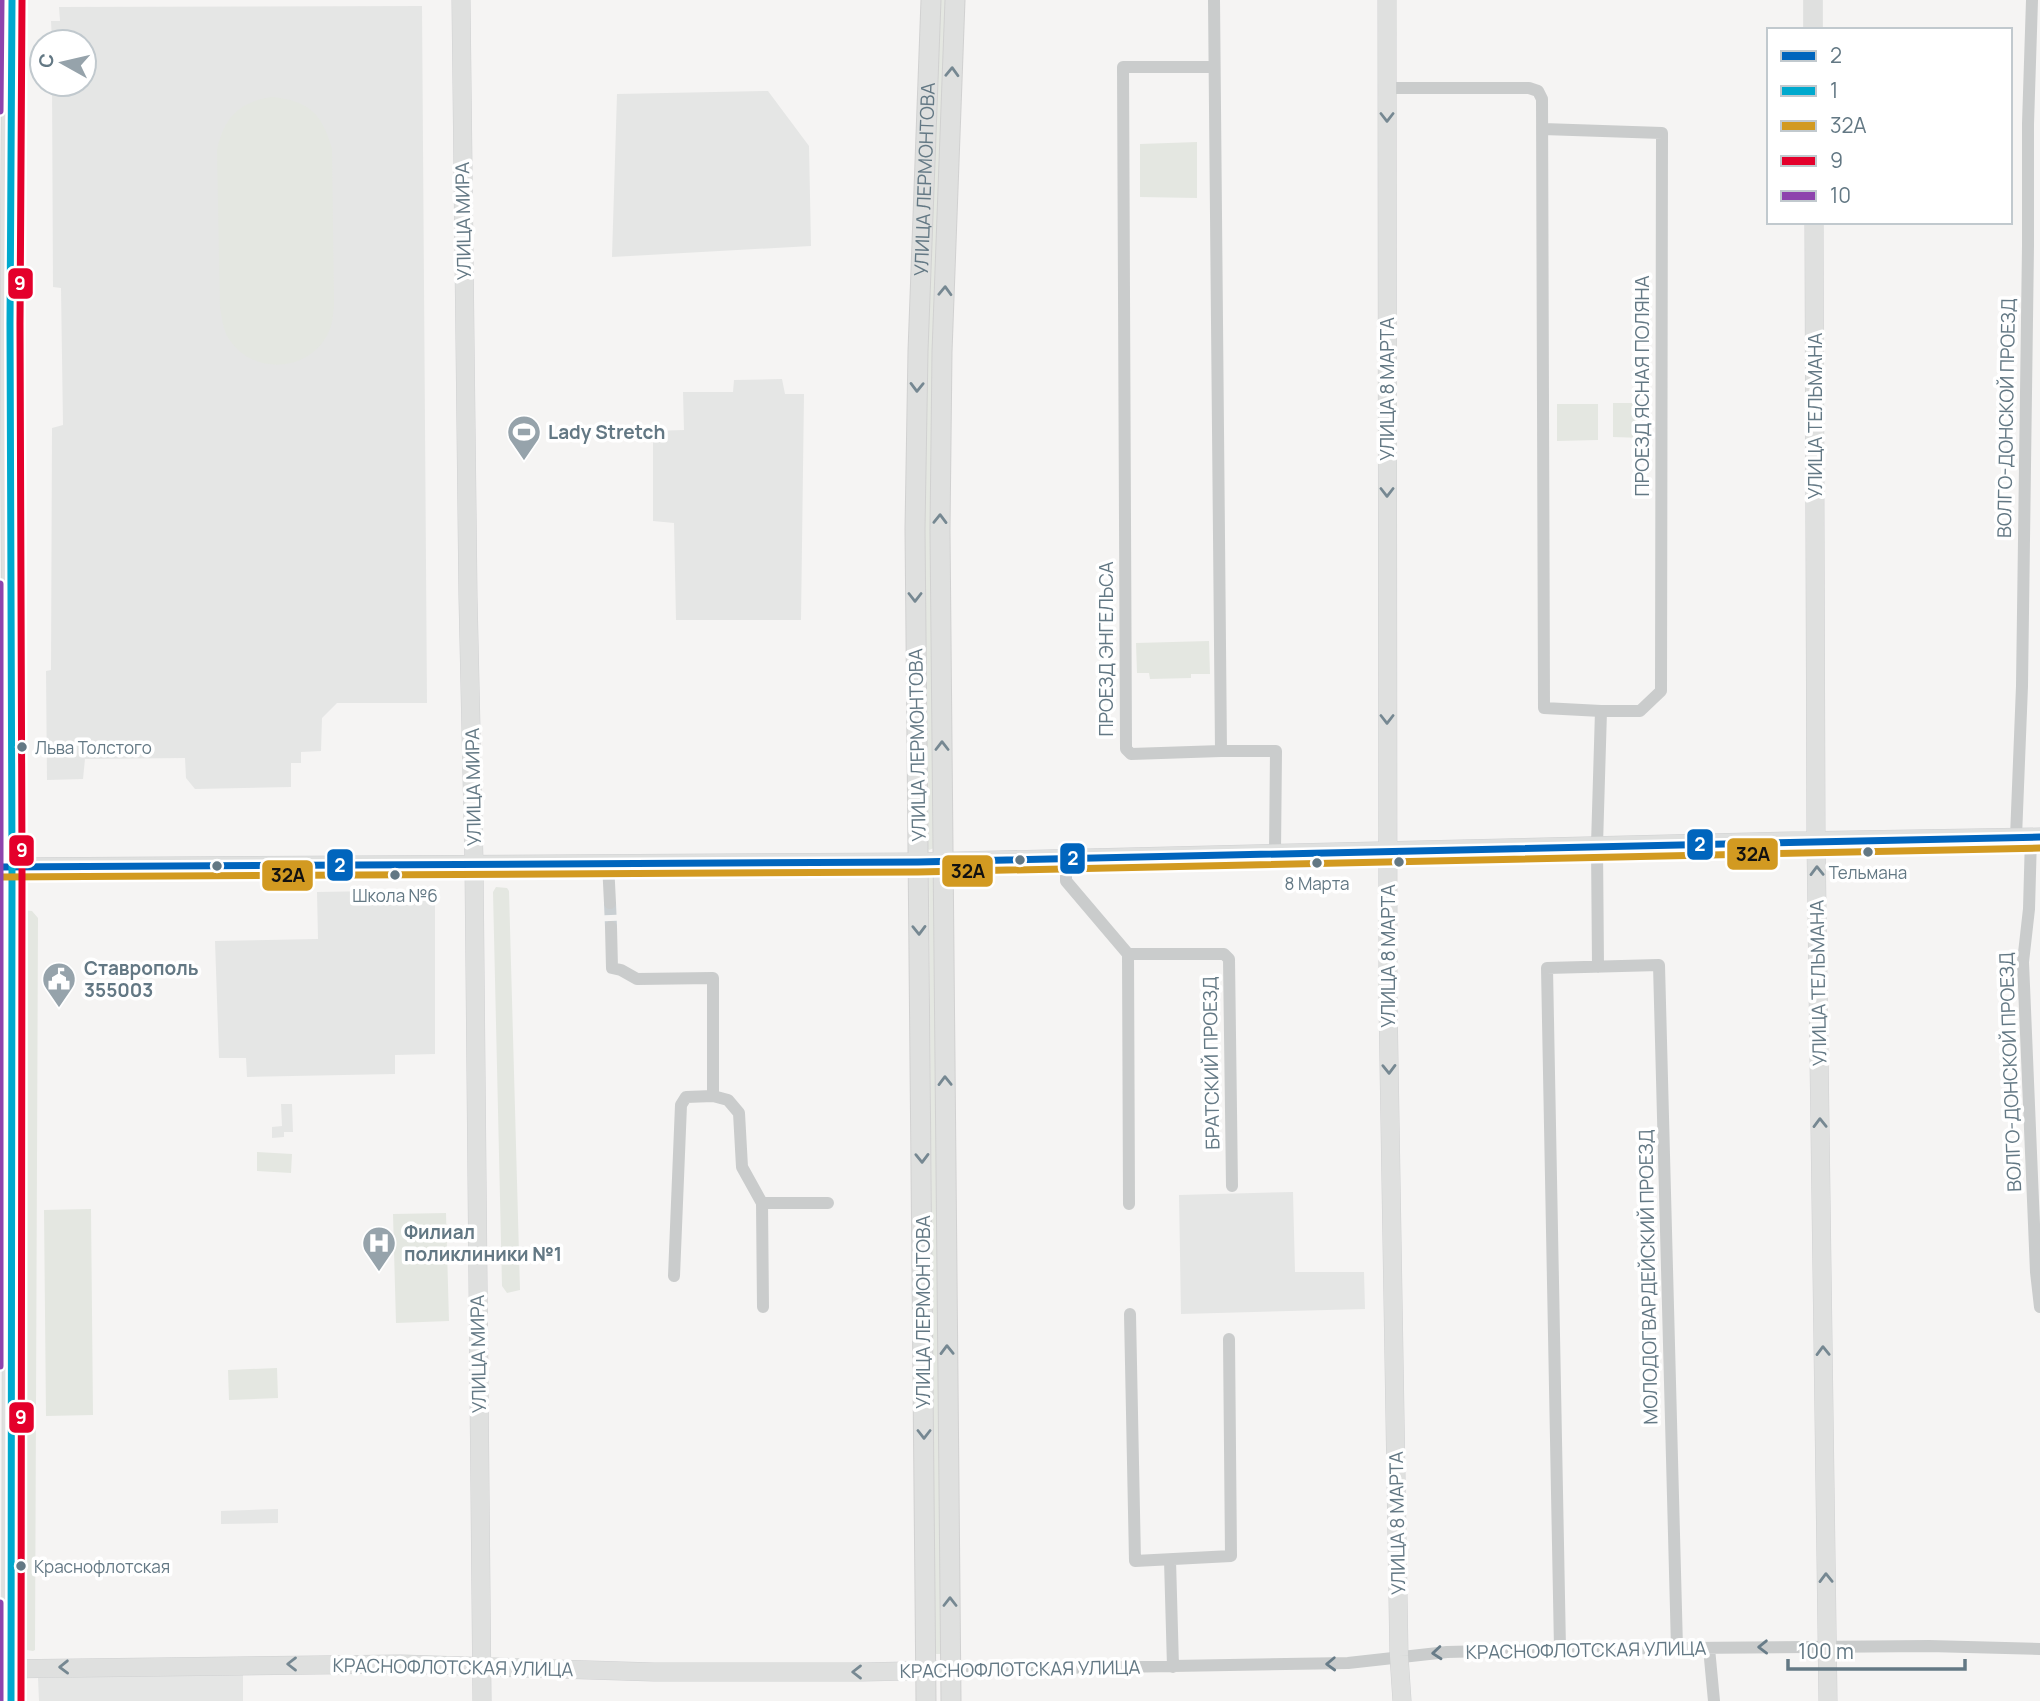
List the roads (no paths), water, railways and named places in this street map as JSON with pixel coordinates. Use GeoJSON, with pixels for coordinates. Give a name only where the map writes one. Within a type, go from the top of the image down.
{"type":"FeatureCollection","features":[{"type":"Feature","properties":{"kind":"main road","name":"УЛИЦА ЛЕРМОНТОВА"},"geometry":{"type":"LineString","coordinates":[[926,1701],[915,488],[931,0]]}},
{"type":"Feature","properties":{"kind":"main road","name":"УЛИЦА ЛЕРМОНТОВА"},"geometry":{"type":"LineString","coordinates":[[951,1701],[940,530],[942,352],[955,0]]}},
{"type":"Feature","properties":{"kind":"street"},"geometry":{"type":"LineString","coordinates":[[11,1701],[5,1668],[6,867],[12,0]]}},
{"type":"Feature","properties":{"kind":"street","name":"УЛИЦА МИРА"},"geometry":{"type":"LineString","coordinates":[[460,0],[474,864],[482,1701]]}},
{"type":"Feature","properties":{"kind":"street"},"geometry":{"type":"LineString","coordinates":[[1214,0],[1221,751],[1276,751],[1275,853]]}},
{"type":"Feature","properties":{"kind":"street","name":"УЛИЦА 8 МАРТА"},"geometry":{"type":"LineString","coordinates":[[1387,0],[1388,850],[1399,1656],[1402,1701]]}},
{"type":"Feature","properties":{"kind":"street"},"geometry":{"type":"LineString","coordinates":[[1813,0],[1813,28]]}},
{"type":"Feature","properties":{"kind":"street","name":"ВОЛГО-ДОНСКОЙ ПРОЕЗД"},"geometry":{"type":"LineString","coordinates":[[2032,0],[2028,124],[2022,686],[2029,837],[2029,909],[2023,962],[2036,1272],[2040,1307]]}},
{"type":"Feature","properties":{"kind":"street","name":"ПРОЕЗД ЭНГЕЛЬСА"},"geometry":{"type":"LineString","coordinates":[[1214,66],[1124,67],[1126,749],[1131,754],[1221,751]]}},
{"type":"Feature","properties":{"kind":"street","name":"ПРОЕЗД ЯСНАЯ ПОЛЯНА"},"geometry":{"type":"LineString","coordinates":[[1387,88],[1529,88],[1538,91],[1542,99],[1544,708],[1640,710],[1661,691],[1662,133],[1543,129]]}},
{"type":"Feature","properties":{"kind":"street","name":"УЛИЦА ТЕЛЬМАНА"},"geometry":{"type":"LineString","coordinates":[[1814,224],[1816,840],[1828,1701]]}},
{"type":"Feature","properties":{"kind":"street"},"geometry":{"type":"LineString","coordinates":[[1598,967],[1597,845],[1601,711]]}},
{"type":"Feature","properties":{"kind":"street"},"geometry":{"type":"LineString","coordinates":[[6,867],[943,862],[1066,857],[2029,837]]}},
{"type":"Feature","properties":{"kind":"street"},"geometry":{"type":"LineString","coordinates":[[1066,857],[1066,881],[1128,954],[1129,1204]]}},
{"type":"Feature","properties":{"kind":"street"},"geometry":{"type":"LineString","coordinates":[[608,863],[610,903]]}},
{"type":"Feature","properties":{"kind":"street"},"geometry":{"type":"LineString","coordinates":[[611,927],[612,968],[637,979],[713,978],[713,1096]]}},
{"type":"Feature","properties":{"kind":"street","name":"БРАТСКИЙ ПРОЕЗД"},"geometry":{"type":"LineString","coordinates":[[1128,954],[1224,954],[1229,959],[1232,1186]]}},
{"type":"Feature","properties":{"kind":"street","name":"МОЛОДОГВАРДЕЙСКИЙ ПРОЕЗД"},"geometry":{"type":"LineString","coordinates":[[1560,1649],[1547,968],[1659,965],[1677,1648]]}},
{"type":"Feature","properties":{"kind":"street"},"geometry":{"type":"LineString","coordinates":[[674,1276],[681,1105],[686,1097],[713,1096],[728,1100],[739,1113],[742,1167],[762,1203],[763,1307]]}},
{"type":"Feature","properties":{"kind":"street"},"geometry":{"type":"LineString","coordinates":[[762,1203],[828,1203]]}},
{"type":"Feature","properties":{"kind":"street"},"geometry":{"type":"LineString","coordinates":[[1130,1314],[1135,1562],[1231,1556],[1229,1339]]}},
{"type":"Feature","properties":{"kind":"street"},"geometry":{"type":"LineString","coordinates":[[1170,1560],[1173,1667]]}},
{"type":"Feature","properties":{"kind":"street","name":"КРАСНОФЛОТСКАЯ УЛИЦА"},"geometry":{"type":"LineString","coordinates":[[5,1668],[236,1664],[482,1666],[654,1672],[950,1670],[1349,1663],[1447,1652],[1560,1649],[1929,1646],[2040,1648]]}},
{"type":"Feature","properties":{"kind":"street"},"geometry":{"type":"LineString","coordinates":[[1709,1648],[1714,1701]]}},
{"type":"Feature","properties":{"kind":"tunnel"},"geometry":{"type":"LineString","coordinates":[[610,903],[611,927]]}},
{"type":"Feature","properties":{"kind":"place","name":"Lady Stretch"},"geometry":{"type":"Point","coordinates":[524,462]}},
{"type":"Feature","properties":{"kind":"place","name":"Льва Толстого"},"geometry":{"type":"Point","coordinates":[22,747]}},
{"type":"Feature","properties":{"kind":"place","name":"Тельмана"},"geometry":{"type":"Point","coordinates":[1868,852]}},
{"type":"Feature","properties":{"kind":"place","name":"8 Марта"},"geometry":{"type":"Point","coordinates":[1317,863]}},
{"type":"Feature","properties":{"kind":"place","name":"Школа №6"},"geometry":{"type":"Point","coordinates":[395,875]}},
{"type":"Feature","properties":{"kind":"place","name":"Ставрополь 355003"},"geometry":{"type":"Point","coordinates":[59,1009]}},
{"type":"Feature","properties":{"kind":"place","name":"Филиал поликлиники №1"},"geometry":{"type":"Point","coordinates":[379,1273]}},
{"type":"Feature","properties":{"kind":"place","name":"Краснофлотская"},"geometry":{"type":"Point","coordinates":[21,1566]}}]}
